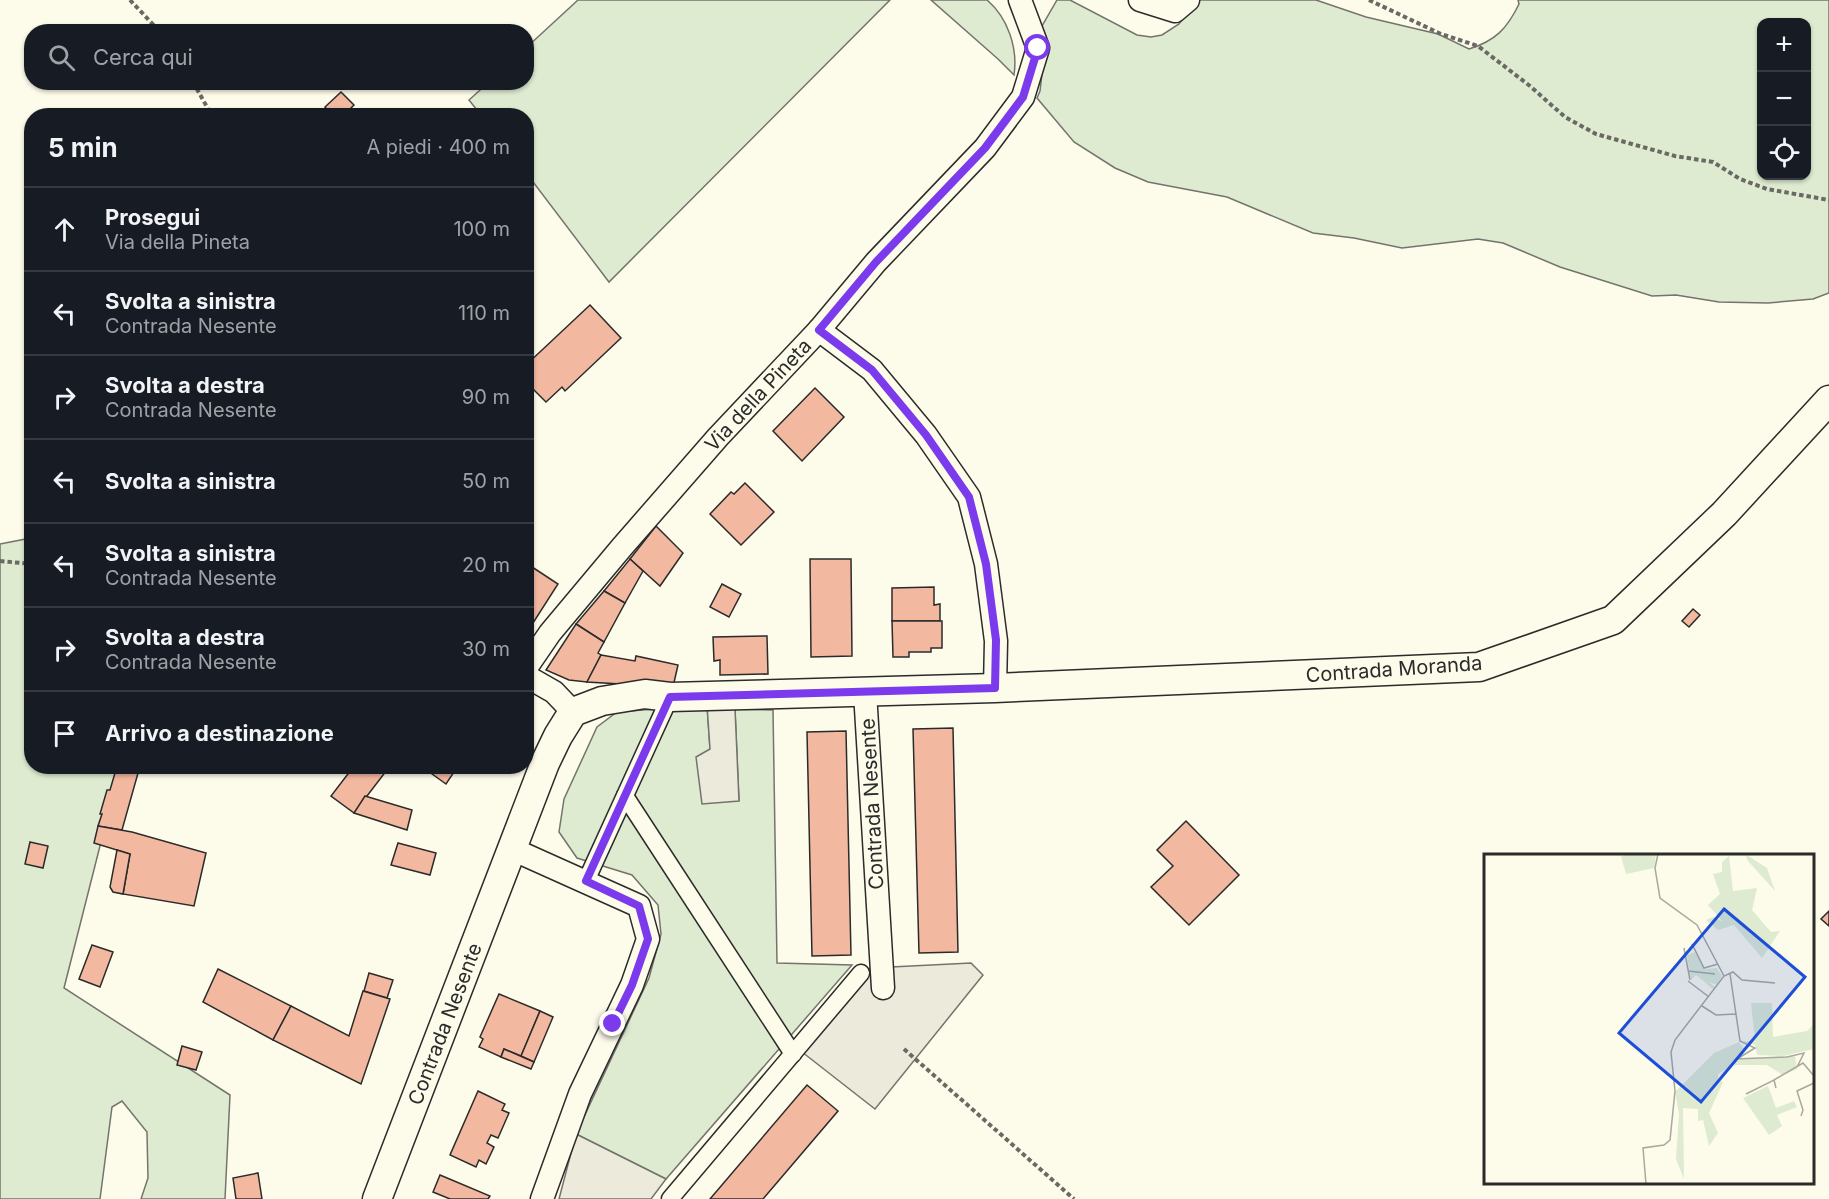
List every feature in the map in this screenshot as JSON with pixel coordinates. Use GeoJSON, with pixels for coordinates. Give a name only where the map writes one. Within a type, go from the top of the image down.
{"type":"FeatureCollection","features":[{"type":"Feature","properties":{"kind":"street","name":"Via della Pineta"},"geometry":{"type":"LineString","coordinates":[[534,656],[550,633],[622,547],[718,437],[819,330],[876,262],[985,148],[1023,97],[1038,48],[1020,0]]}},
{"type":"Feature","properties":{"kind":"street"},"geometry":{"type":"LineString","coordinates":[[1140,0],[1175,11],[1188,0]]}},
{"type":"Feature","properties":{"kind":"street"},"geometry":{"type":"LineString","coordinates":[[819,330],[872,370],[926,435],[969,497],[986,564],[996,640],[995,688]]}},
{"type":"Feature","properties":{"kind":"street","name":"Contrada Moranda"},"geometry":{"type":"LineString","coordinates":[[1111,684],[1479,667],[1614,620],[1724,514],[1829,400]]}},
{"type":"Feature","properties":{"kind":"street"},"geometry":{"type":"LineString","coordinates":[[534,681],[554,692],[573,712]]}},
{"type":"Feature","properties":{"kind":"street","name":"Contrada Nesente"},"geometry":{"type":"LineString","coordinates":[[377,1199],[545,763],[573,712],[602,701],[645,694],[670,697],[1111,684]]}},
{"type":"Feature","properties":{"kind":"street","name":"Contrada Nesente"},"geometry":{"type":"LineString","coordinates":[[865,692],[883,988]]}},
{"type":"Feature","properties":{"kind":"street"},"geometry":{"type":"LineString","coordinates":[[586,881],[670,697]]}},
{"type":"Feature","properties":{"kind":"street"},"geometry":{"type":"LineString","coordinates":[[625,796],[793,1054]]}},
{"type":"Feature","properties":{"kind":"street"},"geometry":{"type":"LineString","coordinates":[[512,849],[639,906],[648,939],[632,985],[580,1094],[542,1199]]}},
{"type":"Feature","properties":{"kind":"street"},"geometry":{"type":"LineString","coordinates":[[670,1199],[861,973]]}},
{"type":"Feature","properties":{"kind":"path"},"geometry":{"type":"LineString","coordinates":[[130,0],[152,24]]}},
{"type":"Feature","properties":{"kind":"path"},"geometry":{"type":"LineString","coordinates":[[1369,0],[1442,34],[1478,46],[1530,86],[1565,117],[1596,134],[1675,156],[1713,162],[1740,179],[1767,189],[1829,200]]}},
{"type":"Feature","properties":{"kind":"path"},"geometry":{"type":"LineString","coordinates":[[197,90],[208,108]]}},
{"type":"Feature","properties":{"kind":"path"},"geometry":{"type":"LineString","coordinates":[[0,561],[24,563]]}},
{"type":"Feature","properties":{"kind":"path"},"geometry":{"type":"LineString","coordinates":[[904,1049],[1074,1199]]}},
{"type":"Feature","properties":{"kind":"green space"},"geometry":{"type":"Polygon","coordinates":[[[578,0],[890,0],[609,282],[534,183],[534,108],[475,108],[469,100],[480,90],[534,90],[534,41],[578,0]]]}},
{"type":"Feature","properties":{"kind":"green space"},"geometry":{"type":"Polygon","coordinates":[[[931,0],[987,0],[1001,16],[1010,34],[1014,54],[1014,75],[998,59],[931,0]]]}},
{"type":"Feature","properties":{"kind":"green space"},"geometry":{"type":"Polygon","coordinates":[[[1057,0],[1070,0],[1137,35],[1151,37],[1162,35],[1179,24],[1187,14],[1192,0],[1316,0],[1366,17],[1438,34],[1469,49],[1493,38],[1505,27],[1519,4],[1518,0],[1829,0],[1829,293],[1813,299],[1768,303],[1719,302],[1676,295],[1652,296],[1560,267],[1503,243],[1478,239],[1402,248],[1354,238],[1313,233],[1227,197],[1148,182],[1115,168],[1074,142],[1037,98],[1043,65],[1038,33],[1057,0]]]}},
{"type":"Feature","properties":{"kind":"green space"},"geometry":{"type":"Polygon","coordinates":[[[24,539],[24,774],[118,774],[64,988],[230,1095],[225,1199],[141,1199],[148,1178],[147,1132],[122,1101],[112,1107],[100,1199],[0,1199],[0,544],[24,539]]]}},
{"type":"Feature","properties":{"kind":"green space"},"geometry":{"type":"Polygon","coordinates":[[[707,705],[710,749],[739,801],[735,709],[773,710],[777,963],[852,965],[666,1179],[576,1134],[649,978],[661,934],[658,905],[632,875],[577,858],[559,832],[564,799],[597,727],[617,712],[707,705]]]}},
{"type":"Feature","properties":{"kind":"shaded area"},"geometry":{"type":"Polygon","coordinates":[[[707,705],[735,709],[739,801],[702,804],[696,757],[710,749],[707,705]]]}},
{"type":"Feature","properties":{"kind":"shaded area"},"geometry":{"type":"Polygon","coordinates":[[[971,963],[983,975],[875,1109],[802,1052],[871,968],[971,963]]]}},
{"type":"Feature","properties":{"kind":"shaded area"},"geometry":{"type":"Polygon","coordinates":[[[576,1134],[666,1179],[651,1199],[559,1199],[576,1134]]]}},
{"type":"Feature","properties":{"kind":"building"},"geometry":{"type":"Polygon","coordinates":[[[341,92],[354,105],[351,108],[325,107],[341,92]]]}},
{"type":"Feature","properties":{"kind":"building"},"geometry":{"type":"Polygon","coordinates":[[[590,305],[621,338],[565,391],[562,387],[546,402],[534,390],[534,358],[590,305]]]}},
{"type":"Feature","properties":{"kind":"building"},"geometry":{"type":"Polygon","coordinates":[[[815,388],[844,417],[802,461],[773,431],[815,388]]]}},
{"type":"Feature","properties":{"kind":"building"},"geometry":{"type":"Polygon","coordinates":[[[745,483],[774,512],[741,545],[710,514],[731,492],[734,494],[745,483]]]}},
{"type":"Feature","properties":{"kind":"building"},"geometry":{"type":"Polygon","coordinates":[[[656,526],[683,553],[660,586],[630,559],[656,526]]]}},
{"type":"Feature","properties":{"kind":"building"},"geometry":{"type":"Polygon","coordinates":[[[630,559],[643,571],[625,603],[604,591],[630,559]]]}},
{"type":"Feature","properties":{"kind":"building"},"geometry":{"type":"Polygon","coordinates":[[[810,559],[851,559],[852,656],[811,657],[810,559]]]}},
{"type":"Feature","properties":{"kind":"building"},"geometry":{"type":"Polygon","coordinates":[[[534,568],[558,584],[534,622],[534,568]]]}},
{"type":"Feature","properties":{"kind":"building"},"geometry":{"type":"Polygon","coordinates":[[[722,584],[741,594],[729,617],[710,607],[722,584]]]}},
{"type":"Feature","properties":{"kind":"building"},"geometry":{"type":"Polygon","coordinates":[[[934,587],[934,605],[940,604],[940,621],[892,621],[892,588],[934,587]]]}},
{"type":"Feature","properties":{"kind":"building"},"geometry":{"type":"Polygon","coordinates":[[[604,591],[625,603],[604,642],[576,624],[604,591]]]}},
{"type":"Feature","properties":{"kind":"building"},"geometry":{"type":"Polygon","coordinates":[[[1693,609],[1700,615],[1689,627],[1682,621],[1693,609]]]}},
{"type":"Feature","properties":{"kind":"building"},"geometry":{"type":"Polygon","coordinates":[[[892,621],[942,621],[942,648],[931,648],[931,652],[909,652],[909,657],[893,657],[892,621]]]}},
{"type":"Feature","properties":{"kind":"building"},"geometry":{"type":"Polygon","coordinates":[[[576,624],[604,642],[598,653],[601,655],[587,682],[569,680],[546,670],[576,624]]]}},
{"type":"Feature","properties":{"kind":"building"},"geometry":{"type":"Polygon","coordinates":[[[767,636],[768,674],[720,675],[720,660],[714,661],[713,637],[767,636]]]}},
{"type":"Feature","properties":{"kind":"building"},"geometry":{"type":"Polygon","coordinates":[[[601,655],[635,661],[636,656],[678,665],[673,687],[587,682],[601,655]]]}},
{"type":"Feature","properties":{"kind":"building"},"geometry":{"type":"Polygon","coordinates":[[[953,728],[958,952],[919,953],[913,729],[953,728]]]}},
{"type":"Feature","properties":{"kind":"building"},"geometry":{"type":"Polygon","coordinates":[[[846,731],[851,955],[812,956],[807,732],[846,731]]]}},
{"type":"Feature","properties":{"kind":"building"},"geometry":{"type":"Polygon","coordinates":[[[115,774],[138,774],[122,830],[98,826],[107,790],[110,790],[115,774]]]}},
{"type":"Feature","properties":{"kind":"building"},"geometry":{"type":"Polygon","coordinates":[[[348,774],[384,774],[354,813],[331,796],[348,774]]]}},
{"type":"Feature","properties":{"kind":"building"},"geometry":{"type":"Polygon","coordinates":[[[432,774],[453,774],[446,784],[432,774]]]}},
{"type":"Feature","properties":{"kind":"building"},"geometry":{"type":"Polygon","coordinates":[[[365,796],[412,810],[407,830],[354,813],[365,796]]]}},
{"type":"Feature","properties":{"kind":"building"},"geometry":{"type":"Polygon","coordinates":[[[1186,821],[1239,875],[1189,925],[1151,887],[1173,866],[1157,850],[1186,821]]]}},
{"type":"Feature","properties":{"kind":"building"},"geometry":{"type":"Polygon","coordinates":[[[98,826],[132,832],[206,853],[194,906],[123,894],[130,854],[94,843],[98,826]]]}},
{"type":"Feature","properties":{"kind":"building"},"geometry":{"type":"Polygon","coordinates":[[[30,842],[48,846],[43,868],[25,864],[30,842]]]}},
{"type":"Feature","properties":{"kind":"building"},"geometry":{"type":"Polygon","coordinates":[[[398,843],[436,853],[430,875],[391,865],[398,843]]]}},
{"type":"Feature","properties":{"kind":"building"},"geometry":{"type":"Polygon","coordinates":[[[117,850],[130,854],[123,894],[113,892],[110,887],[117,850]]]}},
{"type":"Feature","properties":{"kind":"building"},"geometry":{"type":"Polygon","coordinates":[[[1829,911],[1829,926],[1821,919],[1829,911]]]}},
{"type":"Feature","properties":{"kind":"building"},"geometry":{"type":"Polygon","coordinates":[[[92,945],[113,952],[100,987],[79,979],[92,945]]]}},
{"type":"Feature","properties":{"kind":"building"},"geometry":{"type":"Polygon","coordinates":[[[218,969],[291,1006],[273,1040],[203,1002],[218,969]]]}},
{"type":"Feature","properties":{"kind":"building"},"geometry":{"type":"Polygon","coordinates":[[[369,973],[393,980],[387,998],[364,991],[369,973]]]}},
{"type":"Feature","properties":{"kind":"building"},"geometry":{"type":"Polygon","coordinates":[[[363,991],[390,999],[361,1084],[273,1040],[291,1006],[349,1036],[363,991]]]}},
{"type":"Feature","properties":{"kind":"building"},"geometry":{"type":"Polygon","coordinates":[[[499,994],[540,1011],[521,1056],[504,1049],[501,1057],[479,1047],[483,1039],[480,1037],[499,994]]]}},
{"type":"Feature","properties":{"kind":"building"},"geometry":{"type":"Polygon","coordinates":[[[540,1011],[553,1017],[534,1062],[521,1056],[540,1011]]]}},
{"type":"Feature","properties":{"kind":"building"},"geometry":{"type":"Polygon","coordinates":[[[182,1046],[202,1052],[196,1070],[177,1065],[182,1046]]]}},
{"type":"Feature","properties":{"kind":"building"},"geometry":{"type":"Polygon","coordinates":[[[504,1049],[534,1062],[531,1069],[501,1057],[504,1049]]]}},
{"type":"Feature","properties":{"kind":"building"},"geometry":{"type":"Polygon","coordinates":[[[807,1085],[838,1111],[763,1199],[710,1199],[807,1085]]]}},
{"type":"Feature","properties":{"kind":"building"},"geometry":{"type":"Polygon","coordinates":[[[478,1091],[505,1104],[502,1110],[509,1113],[498,1138],[491,1135],[487,1143],[494,1147],[486,1164],[479,1160],[476,1167],[450,1155],[478,1091]]]}},
{"type":"Feature","properties":{"kind":"building"},"geometry":{"type":"Polygon","coordinates":[[[258,1173],[262,1199],[236,1199],[233,1178],[258,1173]]]}},
{"type":"Feature","properties":{"kind":"building"},"geometry":{"type":"Polygon","coordinates":[[[440,1175],[490,1196],[488,1199],[450,1199],[433,1192],[440,1175]]]}},
{"type":"Feature","properties":{"kind":"route"},"geometry":{"type":"LineString","coordinates":[[613,1024],[632,985],[648,939],[639,906],[586,881],[670,697],[995,688],[996,640],[986,564],[969,497],[926,435],[872,370],[819,330],[876,262],[985,148],[1023,97],[1038,48]]}}]}
